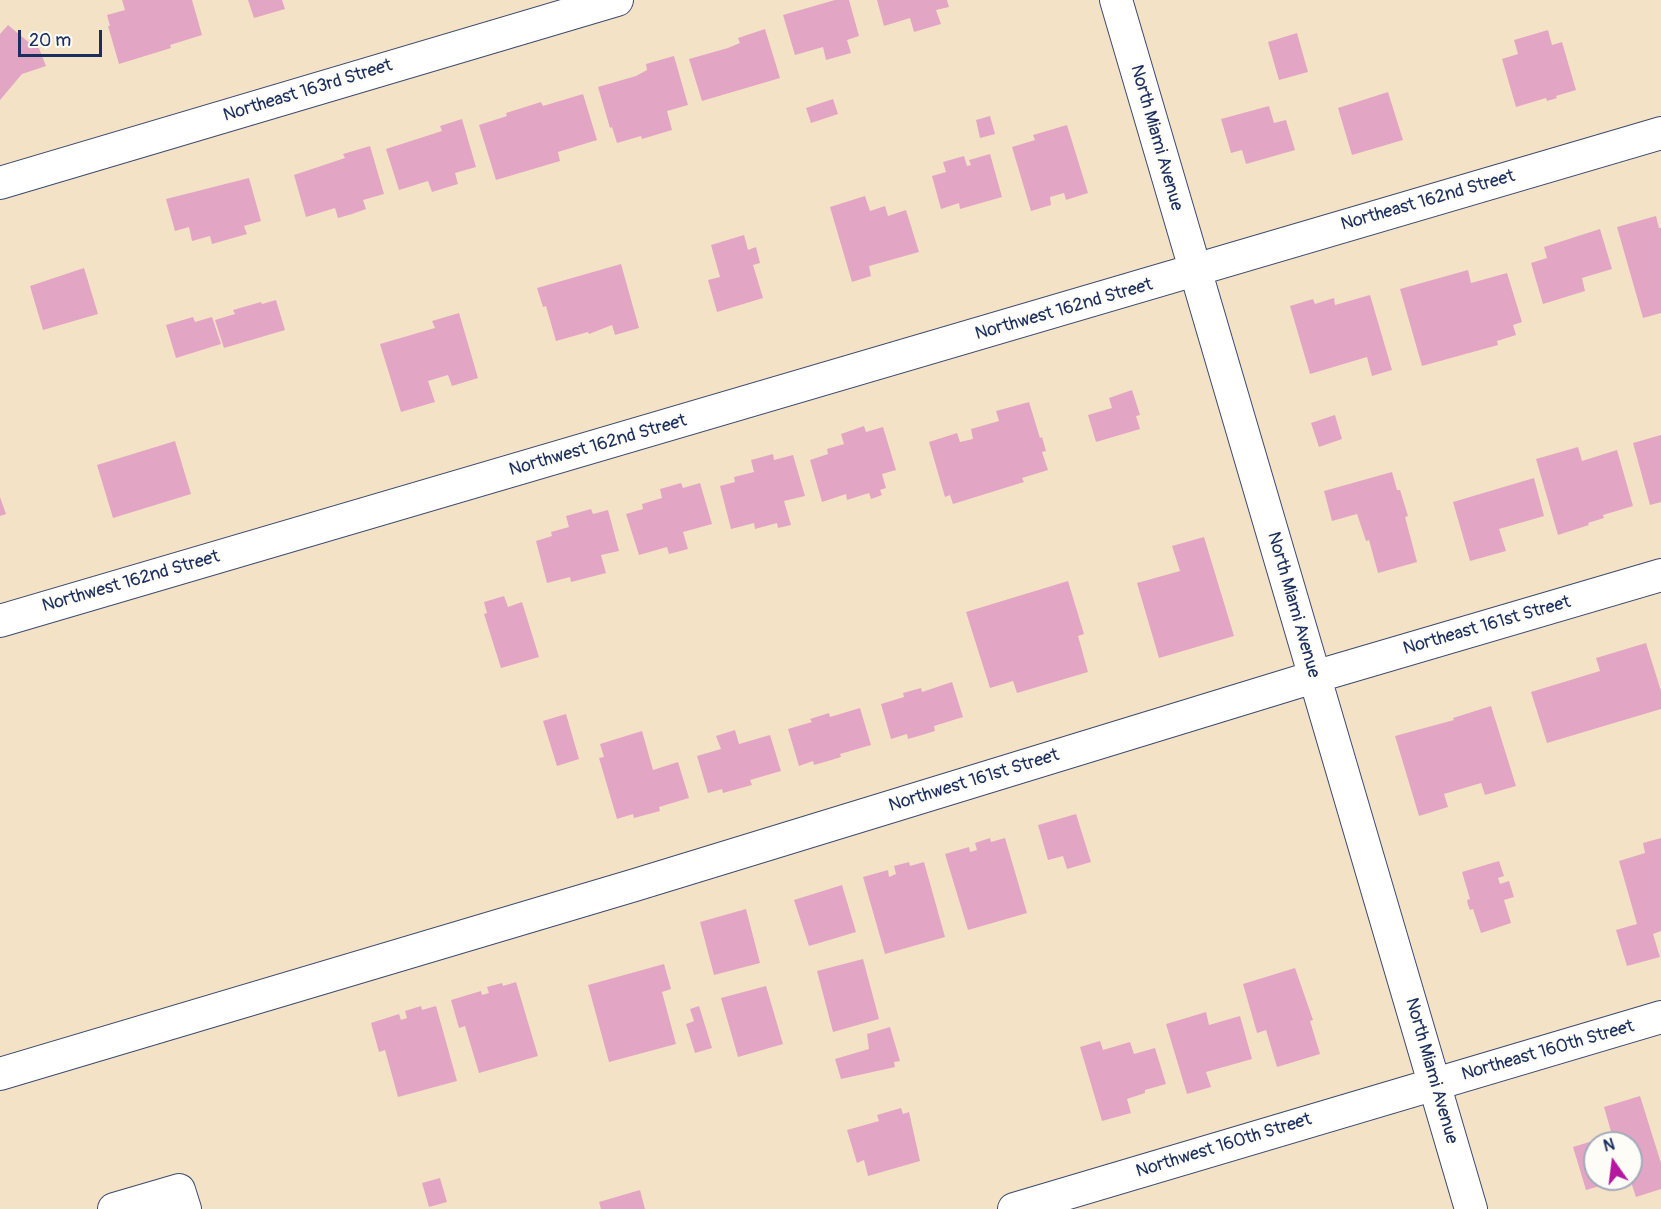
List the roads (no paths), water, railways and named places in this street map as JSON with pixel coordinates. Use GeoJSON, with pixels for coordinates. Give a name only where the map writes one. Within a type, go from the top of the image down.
{"type":"FeatureCollection","features":[{"type":"Feature","properties":{"kind":"street","name":"Northeast 163rd Street"},"geometry":{"type":"LineString","coordinates":[[0,183],[617,0]]}},
{"type":"Feature","properties":{"kind":"street","name":"North Miami Avenue"},"geometry":{"type":"LineString","coordinates":[[1116,0],[1471,1209]]}},
{"type":"Feature","properties":{"kind":"street","name":"Northeast 162nd Street"},"geometry":{"type":"LineString","coordinates":[[1195,270],[1661,134]]}},
{"type":"Feature","properties":{"kind":"street","name":"Northwest 162nd Street"},"geometry":{"type":"LineString","coordinates":[[0,621],[1195,270]]}},
{"type":"Feature","properties":{"kind":"street","name":"Northeast 161st Street"},"geometry":{"type":"LineString","coordinates":[[1314,677],[1661,575]]}},
{"type":"Feature","properties":{"kind":"street","name":"Northwest 161st Street"},"geometry":{"type":"LineString","coordinates":[[0,1074],[635,885],[1314,677]]}},
{"type":"Feature","properties":{"kind":"street","name":"Northeast 160th Street"},"geometry":{"type":"LineString","coordinates":[[1435,1084],[1661,1017]]}},
{"type":"Feature","properties":{"kind":"street","name":"Northwest 160th Street"},"geometry":{"type":"LineString","coordinates":[[1014,1209],[1435,1084]]}},
{"type":"Feature","properties":{"kind":"street"},"geometry":{"type":"LineString","coordinates":[[114,1209],[180,1190],[185,1209]]}}]}
